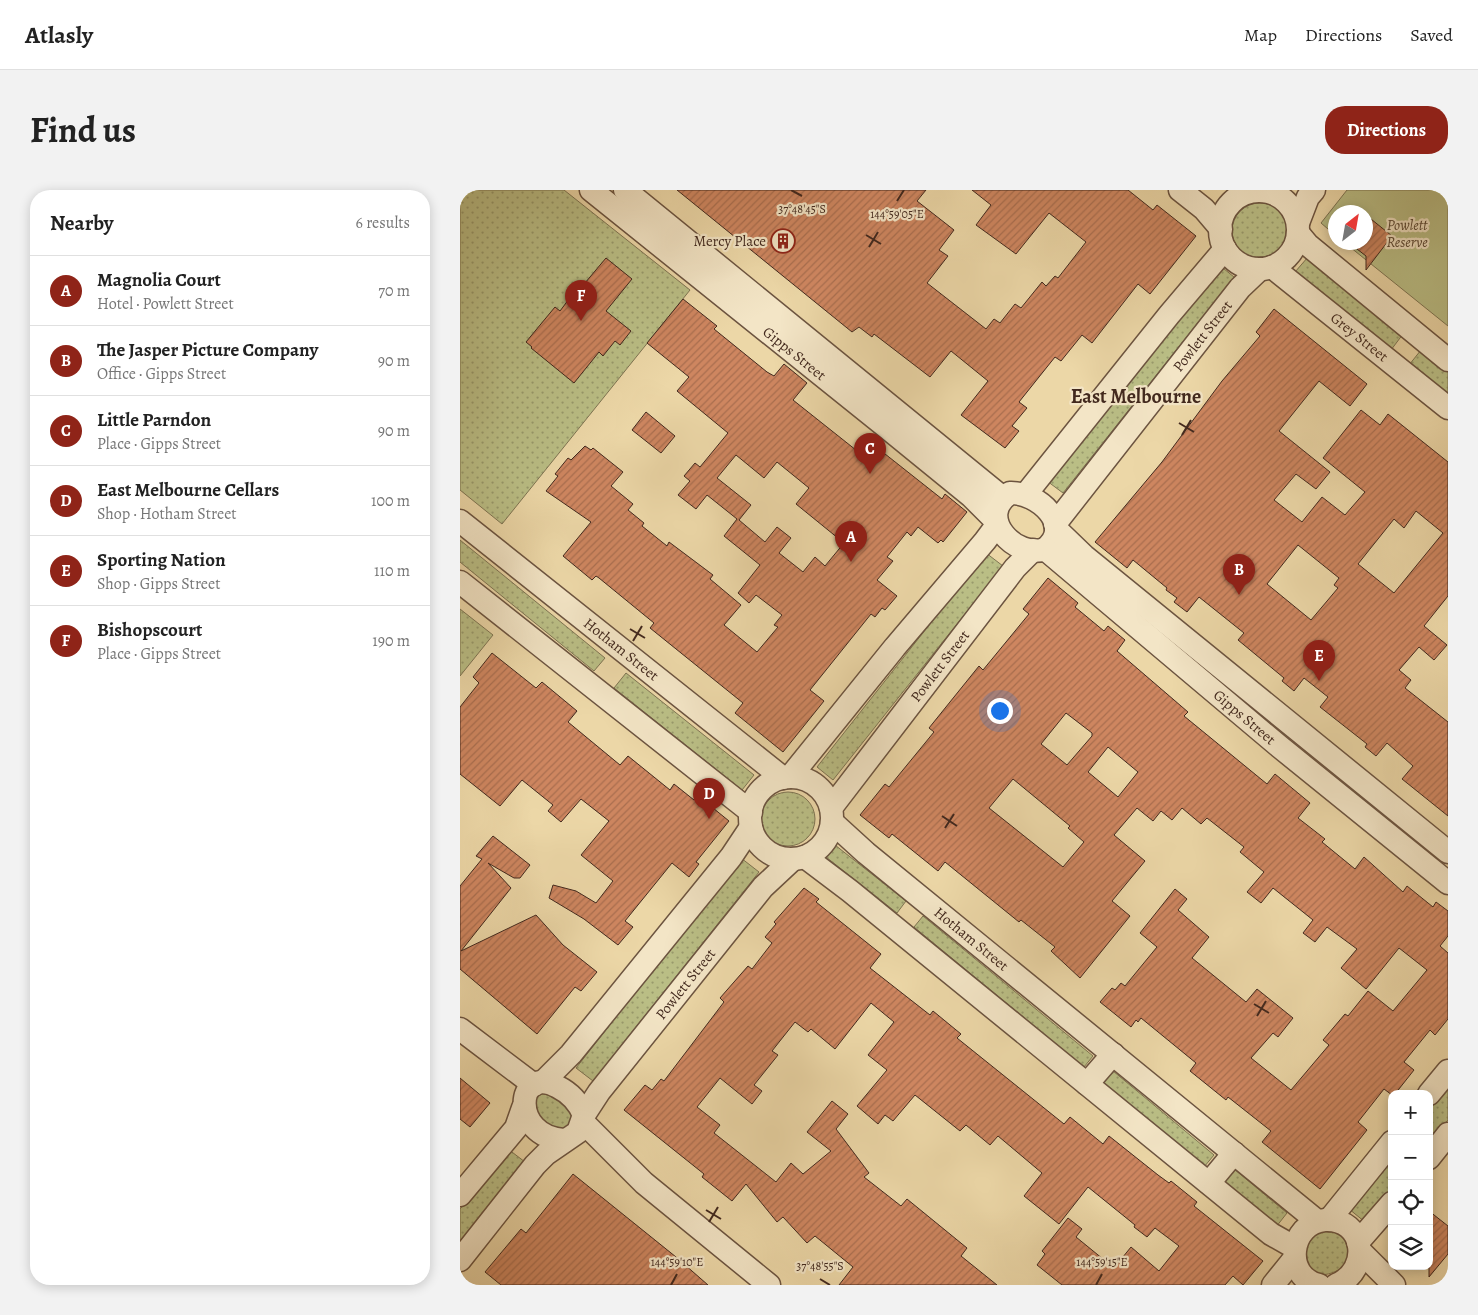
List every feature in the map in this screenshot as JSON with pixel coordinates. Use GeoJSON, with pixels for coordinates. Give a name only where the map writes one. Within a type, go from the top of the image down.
{"type":"FeatureCollection","features":[{"type":"Feature","properties":{"kind":"street","name":"Gipps Street"},"geometry":{"type":"LineString","coordinates":[[625,190],[743,299]]}},
{"type":"Feature","properties":{"kind":"street"},"geometry":{"type":"LineString","coordinates":[[1180,190],[1204,210],[1240,264],[1266,268],[1282,262],[1290,254],[1308,197],[1314,190]]}},
{"type":"Feature","properties":{"kind":"street","name":"Gipps Street"},"geometry":{"type":"LineString","coordinates":[[595,191],[743,299],[891,419],[1003,498]]}},
{"type":"Feature","properties":{"kind":"street"},"geometry":{"type":"LineString","coordinates":[[1026,494],[1169,315],[1223,239],[1222,218],[1228,208],[1255,191],[1276,196],[1286,202],[1294,212],[1298,228],[1308,245],[1448,360]]}},
{"type":"Feature","properties":{"kind":"street","name":"Grey Street"},"geometry":{"type":"LineString","coordinates":[[1266,268],[1448,408]]}},
{"type":"Feature","properties":{"kind":"street","name":"Powlett Street"},"geometry":{"type":"LineString","coordinates":[[1056,526],[1240,288],[1266,268]]}},
{"type":"Feature","properties":{"kind":"street","name":"Gipps Street"},"geometry":{"type":"LineString","coordinates":[[891,419],[996,522]]}},
{"type":"Feature","properties":{"kind":"street"},"geometry":{"type":"LineString","coordinates":[[460,1195],[516,1128],[531,1093],[577,1047],[731,857],[751,820],[754,800],[761,790],[787,777],[986,541],[996,522],[996,510],[1003,498],[1010,493],[1026,494],[1045,507],[1056,526],[1056,537],[1039,550],[1010,540],[996,522]]}},
{"type":"Feature","properties":{"kind":"street","name":"Hotham Street"},"geometry":{"type":"LineString","coordinates":[[460,520],[787,777]]}},
{"type":"Feature","properties":{"kind":"street","name":"Gipps Street"},"geometry":{"type":"LineString","coordinates":[[1056,526],[1084,556],[1448,852]]}},
{"type":"Feature","properties":{"kind":"street","name":"Gipps Street"},"geometry":{"type":"LineString","coordinates":[[1039,550],[1448,883]]}},
{"type":"Feature","properties":{"kind":"street","name":"Powlett Street"},"geometry":{"type":"LineString","coordinates":[[832,815],[997,591],[1039,550]]}},
{"type":"Feature","properties":{"kind":"street"},"geometry":{"type":"LineString","coordinates":[[460,582],[751,820],[757,840],[766,850],[779,857],[799,858],[850,891],[1294,1253],[1298,1270],[1305,1278],[1319,1285]]}},
{"type":"Feature","properties":{"kind":"street"},"geometry":{"type":"LineString","coordinates":[[1280,747],[1296,728]]}},
{"type":"Feature","properties":{"kind":"street"},"geometry":{"type":"LineString","coordinates":[[787,777],[804,779],[816,785],[826,795],[832,815],[830,833],[824,843],[799,858]]}},
{"type":"Feature","properties":{"kind":"street"},"geometry":{"type":"LineString","coordinates":[[1354,807],[1369,789]]}},
{"type":"Feature","properties":{"kind":"street","name":"Hotham Street"},"geometry":{"type":"LineString","coordinates":[[832,815],[866,854],[1234,1154],[1323,1221],[1347,1227],[1359,1247]]}},
{"type":"Feature","properties":{"kind":"street","name":"Powlett Street"},"geometry":{"type":"LineString","coordinates":[[460,1260],[535,1165],[576,1128],[599,1092],[763,887],[799,858]]}},
{"type":"Feature","properties":{"kind":"street"},"geometry":{"type":"LineString","coordinates":[[460,1029],[478,1044],[512,1086],[531,1093],[556,1085],[568,1093],[582,1109],[576,1128],[552,1138],[538,1129],[528,1119],[531,1093]]}},
{"type":"Feature","properties":{"kind":"street"},"geometry":{"type":"LineString","coordinates":[[1087,1084],[1113,1054]]}},
{"type":"Feature","properties":{"kind":"street"},"geometry":{"type":"LineString","coordinates":[[1432,1090],[1448,1071]]}},
{"type":"Feature","properties":{"kind":"street"},"geometry":{"type":"LineString","coordinates":[[576,1128],[769,1285]]}},
{"type":"Feature","properties":{"kind":"street"},"geometry":{"type":"LineString","coordinates":[[1433,1153],[1448,1134]]}},
{"type":"Feature","properties":{"kind":"street"},"geometry":{"type":"LineString","coordinates":[[1273,1285],[1294,1253],[1302,1231],[1323,1221],[1388,1147]]}},
{"type":"Feature","properties":{"kind":"street"},"geometry":{"type":"LineString","coordinates":[[1209,1183],[1234,1154]]}},
{"type":"Feature","properties":{"kind":"street"},"geometry":{"type":"LineString","coordinates":[[1336,1285],[1345,1281],[1354,1273],[1359,1263],[1359,1247],[1388,1208]]}},
{"type":"Feature","properties":{"kind":"street"},"geometry":{"type":"LineString","coordinates":[[1359,1247],[1394,1285]]}},
{"type":"Feature","properties":{"kind":"green space"},"geometry":{"type":"Polygon","coordinates":[[[465,190],[564,190],[690,290],[502,524],[460,490],[460,197],[465,190]]]}},
{"type":"Feature","properties":{"kind":"green space","name":"Powlett Reserve"},"geometry":{"type":"Polygon","coordinates":[[[1347,190],[1448,190],[1448,326],[1354,250],[1373,250],[1373,205],[1335,205],[1347,190]]]}},
{"type":"Feature","properties":{"kind":"green space"},"geometry":{"type":"Polygon","coordinates":[[[1254,203],[1266,203],[1276,207],[1284,215],[1288,231],[1284,247],[1276,255],[1266,259],[1254,259],[1244,255],[1236,247],[1232,237],[1232,225],[1236,215],[1244,207],[1254,203]]]}},
{"type":"Feature","properties":{"kind":"green space","name":"Powlett Reserve"},"geometry":{"type":"Polygon","coordinates":[[[1328,214],[1328,229],[1321,223],[1328,214]]]}},
{"type":"Feature","properties":{"kind":"green space"},"geometry":{"type":"Polygon","coordinates":[[[1308,257],[1403,334],[1391,350],[1295,272],[1308,257]]]}},
{"type":"Feature","properties":{"kind":"green space"},"geometry":{"type":"Polygon","coordinates":[[[1218,264],[1234,277],[1063,493],[1047,481],[1218,264]]]}},
{"type":"Feature","properties":{"kind":"green space"},"geometry":{"type":"Polygon","coordinates":[[[1421,350],[1448,371],[1448,397],[1409,365],[1421,350]]]}},
{"type":"Feature","properties":{"kind":"green space"},"geometry":{"type":"Polygon","coordinates":[[[460,540],[605,658],[594,671],[460,562],[460,540]]]}},
{"type":"Feature","properties":{"kind":"green space"},"geometry":{"type":"Polygon","coordinates":[[[986,553],[1003,566],[833,780],[817,767],[986,553]]]}},
{"type":"Feature","properties":{"kind":"green space"},"geometry":{"type":"Polygon","coordinates":[[[460,609],[493,635],[460,676],[460,609]]]}},
{"type":"Feature","properties":{"kind":"green space"},"geometry":{"type":"Polygon","coordinates":[[[626,673],[754,775],[742,790],[614,688],[626,673]]]}},
{"type":"Feature","properties":{"kind":"green space"},"geometry":{"type":"Polygon","coordinates":[[[783,792],[793,792],[803,796],[811,804],[815,819],[811,834],[803,842],[793,846],[783,846],[773,842],[765,834],[761,824],[761,814],[765,804],[773,796],[783,792]]]}},
{"type":"Feature","properties":{"kind":"green space"},"geometry":{"type":"Polygon","coordinates":[[[835,845],[906,901],[897,913],[826,857],[835,845]]]}},
{"type":"Feature","properties":{"kind":"green space"},"geometry":{"type":"Polygon","coordinates":[[[741,858],[759,872],[593,1081],[576,1068],[741,858]]]}},
{"type":"Feature","properties":{"kind":"green space"},"geometry":{"type":"Polygon","coordinates":[[[923,916],[1093,1056],[1084,1067],[914,927],[923,916]]]}},
{"type":"Feature","properties":{"kind":"green space"},"geometry":{"type":"Polygon","coordinates":[[[1113,1071],[1214,1155],[1204,1167],[1103,1082],[1113,1071]]]}},
{"type":"Feature","properties":{"kind":"green space"},"geometry":{"type":"Polygon","coordinates":[[[1448,1087],[1448,1120],[1433,1138],[1433,1135],[1433,1105],[1448,1087]]]}},
{"type":"Feature","properties":{"kind":"green space"},"geometry":{"type":"Polygon","coordinates":[[[537,1091],[570,1104],[575,1125],[560,1131],[539,1119],[532,1097],[537,1091]]]}},
{"type":"Feature","properties":{"kind":"green space"},"geometry":{"type":"Polygon","coordinates":[[[508,1149],[525,1162],[460,1244],[460,1209],[508,1149]]]}},
{"type":"Feature","properties":{"kind":"green space"},"geometry":{"type":"Polygon","coordinates":[[[1388,1161],[1388,1194],[1365,1222],[1349,1209],[1388,1161]]]}},
{"type":"Feature","properties":{"kind":"green space"},"geometry":{"type":"Polygon","coordinates":[[[1234,1169],[1287,1213],[1276,1227],[1223,1183],[1234,1169]]]}},
{"type":"Feature","properties":{"kind":"green space"},"geometry":{"type":"Polygon","coordinates":[[[1336,1228],[1351,1245],[1345,1266],[1331,1273],[1316,1274],[1308,1267],[1306,1262],[1303,1243],[1306,1236],[1336,1228]]]}},
{"type":"Feature","properties":{"kind":"building"},"geometry":{"type":"Polygon","coordinates":[[[677,190],[926,190],[917,201],[954,230],[939,250],[948,256],[927,283],[986,329],[994,319],[1000,323],[1015,304],[1021,308],[1042,282],[1046,286],[1055,276],[1058,278],[1086,242],[1049,213],[1016,254],[976,225],[991,205],[972,190],[1128,190],[1153,210],[1157,205],[1196,236],[1150,294],[1138,284],[1092,343],[1082,335],[1061,361],[1055,357],[1019,402],[1027,408],[1012,426],[1019,431],[1005,448],[961,415],[988,381],[951,351],[930,377],[874,334],[872,337],[859,327],[852,332],[677,190]]]}},
{"type":"Feature","properties":{"kind":"building"},"geometry":{"type":"Polygon","coordinates":[[[1373,221],[1392,236],[1366,270],[1366,256],[1358,250],[1373,250],[1373,221]]]}},
{"type":"Feature","properties":{"kind":"building"},"geometry":{"type":"Polygon","coordinates":[[[606,258],[632,279],[606,311],[631,331],[620,345],[615,341],[603,356],[599,352],[574,383],[526,342],[555,307],[560,311],[606,258]]]}},
{"type":"Feature","properties":{"kind":"building"},"geometry":{"type":"Polygon","coordinates":[[[683,299],[717,326],[714,329],[767,372],[774,376],[784,364],[807,383],[793,400],[866,458],[875,446],[942,499],[945,494],[967,512],[943,542],[941,540],[938,543],[918,527],[911,536],[907,532],[887,557],[893,561],[877,580],[897,596],[885,610],[882,608],[875,617],[871,614],[810,690],[824,701],[783,752],[735,713],[743,703],[650,628],[654,623],[599,578],[596,576],[592,580],[563,556],[591,522],[546,491],[558,476],[555,474],[568,458],[571,460],[585,446],[591,450],[593,448],[623,472],[611,486],[633,504],[628,510],[644,523],[642,526],[667,546],[669,542],[713,575],[710,579],[741,605],[724,625],[757,652],[778,627],[774,625],[782,615],[756,595],[749,603],[738,593],[760,565],[724,536],[737,519],[707,495],[696,509],[678,495],[690,481],[684,476],[695,463],[700,467],[728,433],[677,391],[689,377],[647,343],[683,299]],[[736,455],[717,478],[751,505],[739,520],[765,542],[777,527],[791,538],[779,553],[803,572],[815,557],[825,566],[844,543],[796,504],[809,488],[777,462],[764,478],[736,455]]]}},
{"type":"Feature","properties":{"kind":"building"},"geometry":{"type":"Polygon","coordinates":[[[1274,309],[1367,384],[1350,406],[1319,381],[1279,431],[1330,472],[1316,489],[1296,474],[1274,500],[1302,522],[1322,497],[1345,515],[1365,492],[1323,458],[1361,410],[1380,425],[1388,414],[1448,462],[1448,596],[1424,626],[1447,645],[1434,660],[1419,647],[1399,670],[1411,680],[1405,688],[1448,722],[1448,816],[1402,779],[1413,766],[1387,743],[1376,756],[1365,747],[1367,744],[1320,707],[1328,697],[1304,678],[1294,691],[1282,681],[1284,678],[1238,640],[1244,633],[1199,597],[1187,612],[1174,602],[1177,598],[1166,590],[1167,588],[1133,560],[1127,568],[1095,542],[1162,462],[1222,381],[1260,336],[1256,332],[1274,309]],[[1416,511],[1404,528],[1394,519],[1358,564],[1394,593],[1443,533],[1416,511]],[[1298,545],[1267,584],[1311,620],[1338,588],[1334,585],[1339,578],[1298,545]]]}},
{"type":"Feature","properties":{"kind":"building"},"geometry":{"type":"Polygon","coordinates":[[[646,412],[675,436],[661,453],[632,430],[646,412]]]}},
{"type":"Feature","properties":{"kind":"building"},"geometry":{"type":"Polygon","coordinates":[[[1048,578],[1078,603],[1075,607],[1104,631],[1108,626],[1125,640],[1117,651],[1188,712],[1184,716],[1267,784],[1275,774],[1310,803],[1298,818],[1325,839],[1322,842],[1355,869],[1364,857],[1403,892],[1407,886],[1433,907],[1436,902],[1448,911],[1448,936],[1440,946],[1448,953],[1448,1019],[1435,1035],[1430,1030],[1404,1062],[1414,1070],[1398,1090],[1388,1090],[1388,1092],[1384,1089],[1358,1122],[1367,1130],[1320,1189],[1262,1142],[1271,1131],[1228,1097],[1226,1100],[1190,1071],[1196,1063],[1141,1018],[1138,1022],[1136,1020],[1131,1027],[1100,1002],[1112,988],[1115,990],[1121,983],[1125,986],[1157,947],[1140,933],[1175,889],[1187,899],[1178,910],[1209,937],[1192,958],[1246,1002],[1257,989],[1293,1018],[1278,1037],[1273,1033],[1251,1058],[1291,1090],[1329,1045],[1323,1040],[1345,1014],[1348,1016],[1368,991],[1393,1011],[1427,970],[1399,948],[1366,989],[1341,968],[1357,949],[1327,927],[1315,942],[1303,933],[1313,920],[1273,888],[1261,903],[1247,892],[1264,872],[1240,852],[1244,847],[1207,818],[1201,824],[1182,808],[1172,820],[1161,811],[1153,821],[1137,808],[1114,835],[1145,861],[1112,901],[1130,916],[1080,978],[1051,951],[1055,947],[1021,920],[1019,922],[945,862],[938,871],[892,834],[889,838],[860,815],[885,784],[889,787],[934,732],[929,728],[979,666],[983,670],[1029,614],[1023,609],[1048,578]],[[1066,713],[1041,744],[1067,765],[1092,736],[1092,733],[1066,713]],[[1108,747],[1088,772],[1118,797],[1138,772],[1108,747]],[[1013,779],[989,808],[1063,867],[1084,842],[1068,828],[1070,826],[1013,779]]]}},
{"type":"Feature","properties":{"kind":"building"},"geometry":{"type":"Polygon","coordinates":[[[492,653],[536,688],[542,682],[577,711],[568,722],[620,765],[628,756],[670,790],[674,784],[694,800],[697,795],[729,821],[696,862],[699,864],[689,877],[672,863],[625,921],[633,927],[618,945],[584,919],[549,898],[553,885],[576,891],[596,903],[613,881],[581,855],[609,821],[581,799],[561,822],[548,811],[553,805],[522,780],[500,806],[460,774],[460,707],[479,683],[473,677],[492,653]]]}},
{"type":"Feature","properties":{"kind":"building"},"geometry":{"type":"Polygon","coordinates":[[[493,836],[530,865],[520,878],[514,878],[488,863],[511,888],[461,951],[536,915],[563,945],[597,972],[581,991],[575,987],[537,1034],[460,969],[460,886],[482,859],[476,856],[493,836]]]}},
{"type":"Feature","properties":{"kind":"building"},"geometry":{"type":"Polygon","coordinates":[[[804,888],[819,899],[816,902],[881,954],[870,968],[930,1015],[933,1011],[961,1034],[957,1038],[1064,1124],[1070,1117],[1103,1144],[1109,1136],[1169,1183],[1171,1181],[1197,1202],[1194,1206],[1263,1261],[1243,1285],[1233,1276],[1225,1285],[1062,1285],[1037,1265],[1045,1254],[1042,1251],[1068,1218],[1082,1229],[1076,1237],[1114,1268],[1131,1247],[1159,1271],[1179,1246],[1155,1228],[1147,1237],[1088,1187],[1059,1224],[1024,1196],[1042,1173],[998,1136],[990,1145],[966,1125],[960,1131],[915,1095],[893,1121],[885,1115],[878,1124],[857,1106],[887,1070],[868,1055],[894,1022],[871,1003],[835,1049],[811,1029],[808,1032],[795,1022],[772,1051],[778,1055],[754,1085],[762,1091],[752,1104],[720,1078],[697,1107],[720,1125],[714,1133],[776,1182],[791,1163],[803,1174],[831,1151],[807,1132],[832,1101],[848,1114],[836,1129],[869,1173],[864,1177],[901,1206],[907,1199],[967,1248],[961,1256],[997,1285],[839,1285],[853,1267],[815,1236],[807,1243],[783,1217],[777,1222],[746,1184],[732,1201],[702,1177],[704,1174],[624,1110],[645,1085],[652,1090],[661,1079],[664,1081],[724,1002],[720,998],[748,966],[752,969],[772,943],[765,937],[776,924],[774,922],[804,888]]]}},
{"type":"Feature","properties":{"kind":"building"},"geometry":{"type":"Polygon","coordinates":[[[460,1078],[490,1103],[470,1127],[460,1119],[460,1078]]]}},
{"type":"Feature","properties":{"kind":"building"},"geometry":{"type":"Polygon","coordinates":[[[573,1174],[708,1285],[501,1285],[485,1272],[521,1229],[526,1233],[573,1174]]]}},
{"type":"Feature","properties":{"kind":"building"},"geometry":{"type":"Polygon","coordinates":[[[1433,1214],[1448,1226],[1448,1254],[1429,1277],[1429,1270],[1433,1270],[1433,1214]]]}},
{"type":"Feature","properties":{"kind":"place","name":"Mercy Place"},"geometry":{"type":"Point","coordinates":[783,241]}},
{"type":"Feature","properties":{"kind":"place","name":"Bishopscourt"},"geometry":{"type":"Point","coordinates":[581,321]}},
{"type":"Feature","properties":{"kind":"place","name":"Little Parndon"},"geometry":{"type":"Point","coordinates":[870,474]}},
{"type":"Feature","properties":{"kind":"place","name":"Magnolia Court"},"geometry":{"type":"Point","coordinates":[851,562]}},
{"type":"Feature","properties":{"kind":"place","name":"The Jasper Picture Company"},"geometry":{"type":"Point","coordinates":[1239,595]}},
{"type":"Feature","properties":{"kind":"place","name":"Sporting Nation"},"geometry":{"type":"Point","coordinates":[1319,681]}},
{"type":"Feature","properties":{"kind":"place","name":"East Melbourne Cellars"},"geometry":{"type":"Point","coordinates":[709,819]}},
{"type":"Feature","properties":{"kind":"district","name":"East Melbourne"},"geometry":{"type":"Point","coordinates":[1136,396]}}]}
